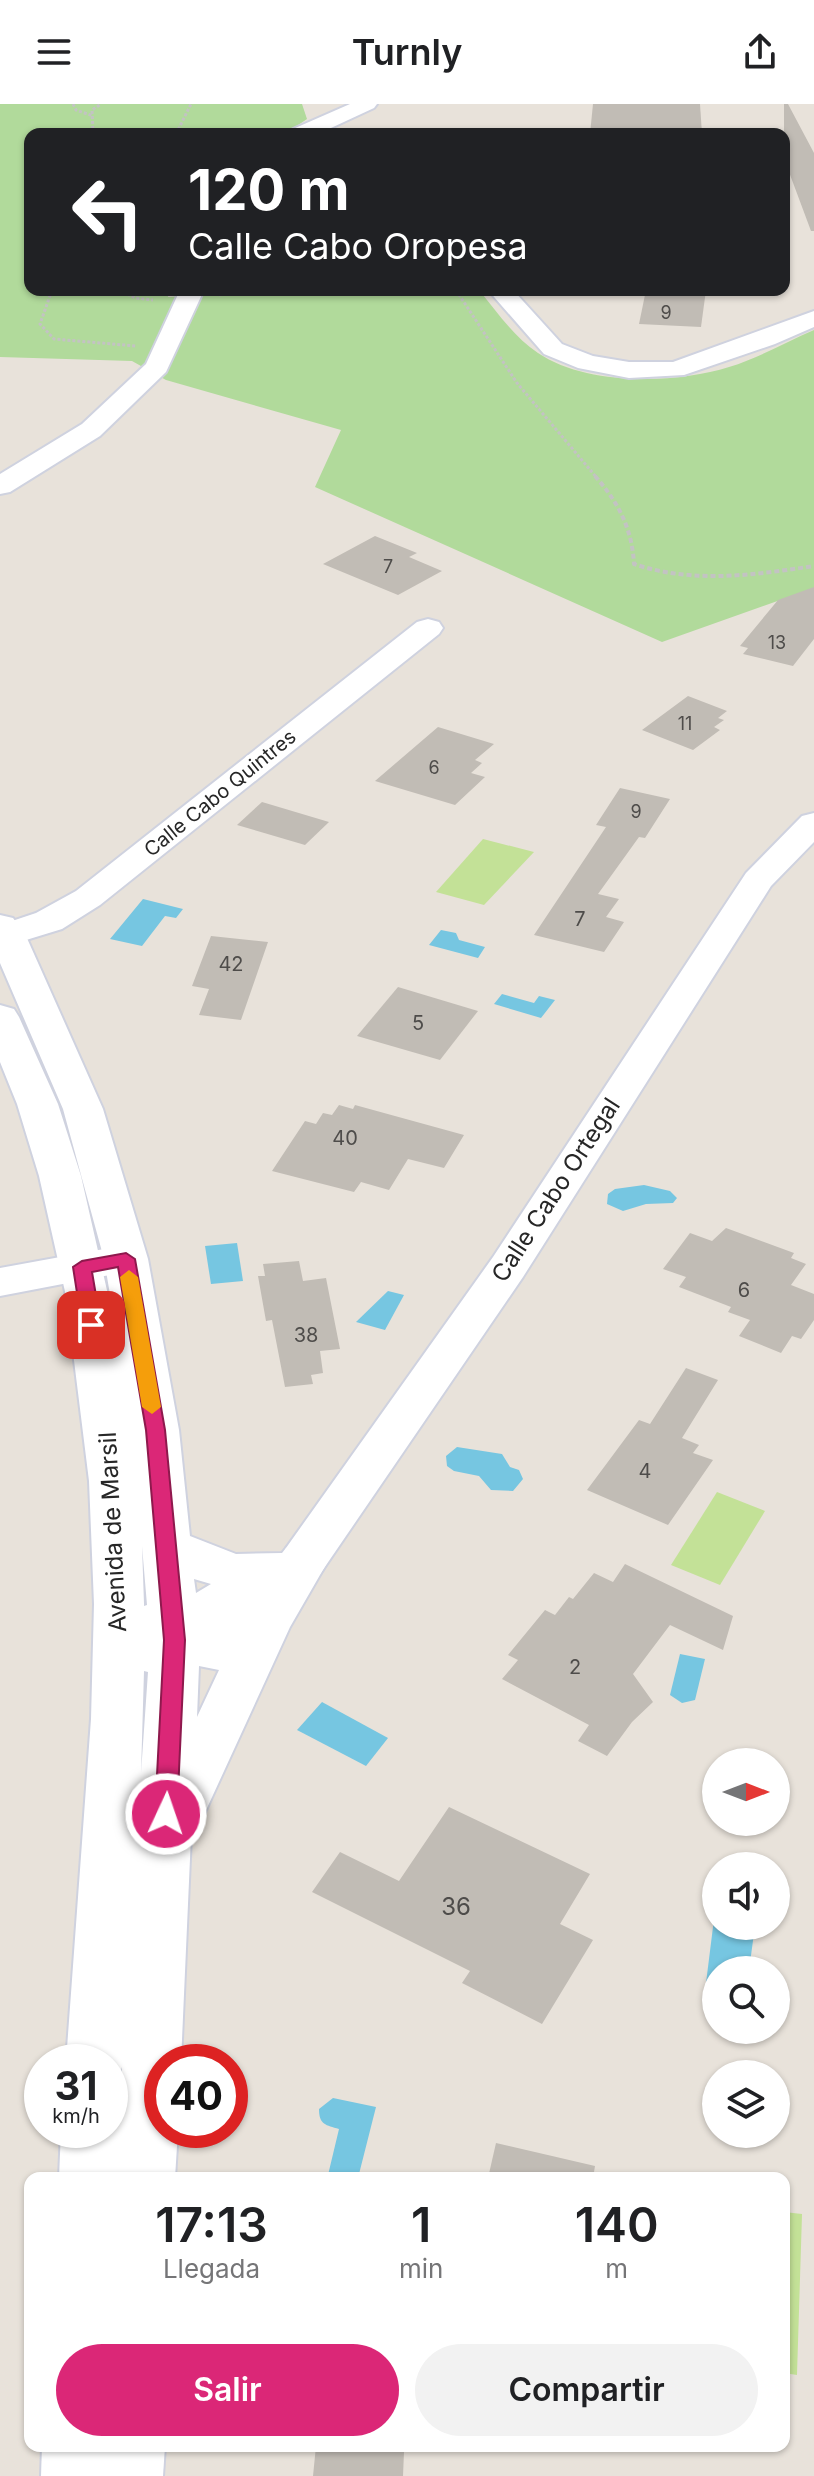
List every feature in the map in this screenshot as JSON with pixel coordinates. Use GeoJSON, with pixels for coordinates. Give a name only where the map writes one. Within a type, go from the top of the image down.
{"type":"FeatureCollection","features":[{"type":"Feature","properties":{"kind":"street"},"geometry":{"type":"LineString","coordinates":[[314,128],[367,104]]}},
{"type":"Feature","properties":{"kind":"street"},"geometry":{"type":"LineString","coordinates":[[0,486],[91,430],[157,367],[189,296]]}},
{"type":"Feature","properties":{"kind":"street"},"geometry":{"type":"LineString","coordinates":[[505,296],[553,349],[587,363],[629,370],[675,370],[766,339],[814,318]]}},
{"type":"Feature","properties":{"kind":"street","name":"Calle Cabo Quintres"},"geometry":{"type":"LineString","coordinates":[[2,933],[49,921],[88,898],[428,628]]}},
{"type":"Feature","properties":{"kind":"street","name":"Calle Cabo Ortegal"},"geometry":{"type":"LineString","coordinates":[[279,1587],[508,1267],[758,880],[814,823]]}},
{"type":"Feature","properties":{"kind":"street","name":"Avenida de Marsil"},"geometry":{"type":"LineString","coordinates":[[2,933],[83,1109],[104,1263],[119,1601],[117,1714],[96,2044]]}},
{"type":"Feature","properties":{"kind":"street","name":"Avenida de Marsil"},"geometry":{"type":"LineString","coordinates":[[0,1017],[104,1263],[156,1430],[175,1640],[145,2172]]}},
{"type":"Feature","properties":{"kind":"street"},"geometry":{"type":"LineString","coordinates":[[0,1282],[104,1263]]}},
{"type":"Feature","properties":{"kind":"street"},"geometry":{"type":"LineString","coordinates":[[166,1546],[197,1560],[279,1587]]}},
{"type":"Feature","properties":{"kind":"street"},"geometry":{"type":"LineString","coordinates":[[119,1601],[175,1640],[222,1651],[279,1587]]}},
{"type":"Feature","properties":{"kind":"street"},"geometry":{"type":"LineString","coordinates":[[164,1843],[279,1587]]}},
{"type":"Feature","properties":{"kind":"street"},"geometry":{"type":"LineString","coordinates":[[117,1714],[175,1640]]}},
{"type":"Feature","properties":{"kind":"street"},"geometry":{"type":"LineString","coordinates":[[89,2172],[90,2148]]}},
{"type":"Feature","properties":{"kind":"street"},"geometry":{"type":"LineString","coordinates":[[74,2476],[75,2452]]}},
{"type":"Feature","properties":{"kind":"street"},"geometry":{"type":"LineString","coordinates":[[130,2476],[132,2452]]}},
{"type":"Feature","properties":{"kind":"path"},"geometry":{"type":"LineString","coordinates":[[73,104],[76,110],[93,116]]}},
{"type":"Feature","properties":{"kind":"path"},"geometry":{"type":"LineString","coordinates":[[93,128],[92,110],[101,104]]}},
{"type":"Feature","properties":{"kind":"path"},"geometry":{"type":"LineString","coordinates":[[179,128],[191,104]]}},
{"type":"Feature","properties":{"kind":"path"},"geometry":{"type":"LineString","coordinates":[[50,296],[40,324],[54,339],[128,346],[167,344]]}},
{"type":"Feature","properties":{"kind":"path"},"geometry":{"type":"LineString","coordinates":[[460,296],[517,383],[619,504],[633,548],[634,564],[656,574],[707,575],[776,572],[814,566]]}},
{"type":"Feature","properties":{"kind":"green space"},"geometry":{"type":"Polygon","coordinates":[[[0,104],[302,104],[307,119],[294,128],[24,128],[24,296],[484,296],[514,332],[538,353],[581,372],[632,379],[707,373],[762,355],[814,330],[814,588],[662,642],[315,487],[341,430],[166,380],[132,361],[0,357],[0,104]]]}},
{"type":"Feature","properties":{"kind":"green space"},"geometry":{"type":"Polygon","coordinates":[[[483,839],[534,852],[484,905],[436,892],[483,839]]]}},
{"type":"Feature","properties":{"kind":"green space"},"geometry":{"type":"Polygon","coordinates":[[[717,1492],[765,1511],[720,1585],[671,1565],[717,1492]]]}},
{"type":"Feature","properties":{"kind":"green space"},"geometry":{"type":"Polygon","coordinates":[[[790,2213],[802,2214],[797,2375],[790,2374],[790,2213]]]}},
{"type":"Feature","properties":{"kind":"water"},"geometry":{"type":"Polygon","coordinates":[[[143,899],[183,909],[176,918],[165,916],[142,946],[110,939],[143,899]]]}},
{"type":"Feature","properties":{"kind":"water"},"geometry":{"type":"Polygon","coordinates":[[[441,930],[456,933],[459,940],[485,947],[478,958],[429,945],[441,930]]]}},
{"type":"Feature","properties":{"kind":"water"},"geometry":{"type":"Polygon","coordinates":[[[502,994],[534,1003],[539,996],[555,1000],[541,1018],[494,1004],[502,994]]]}},
{"type":"Feature","properties":{"kind":"water"},"geometry":{"type":"Polygon","coordinates":[[[644,1185],[670,1191],[677,1198],[673,1203],[646,1204],[623,1211],[607,1204],[608,1194],[615,1189],[644,1185]]]}},
{"type":"Feature","properties":{"kind":"water"},"geometry":{"type":"Polygon","coordinates":[[[237,1243],[243,1281],[211,1284],[205,1246],[237,1243]]]}},
{"type":"Feature","properties":{"kind":"water"},"geometry":{"type":"Polygon","coordinates":[[[388,1291],[404,1295],[385,1330],[356,1322],[388,1291]]]}},
{"type":"Feature","properties":{"kind":"water"},"geometry":{"type":"Polygon","coordinates":[[[457,1447],[502,1454],[510,1467],[519,1470],[523,1479],[513,1491],[491,1490],[479,1476],[454,1471],[447,1466],[446,1456],[457,1447]]]}},
{"type":"Feature","properties":{"kind":"water"},"geometry":{"type":"Polygon","coordinates":[[[680,1654],[705,1659],[695,1700],[682,1703],[670,1695],[680,1654]]]}},
{"type":"Feature","properties":{"kind":"water"},"geometry":{"type":"Polygon","coordinates":[[[322,1702],[388,1738],[366,1766],[297,1730],[322,1702]]]}},
{"type":"Feature","properties":{"kind":"water"},"geometry":{"type":"Polygon","coordinates":[[[711,1940],[753,1940],[751,1956],[709,1956],[711,1940]]]}},
{"type":"Feature","properties":{"kind":"water"},"geometry":{"type":"Polygon","coordinates":[[[333,2098],[376,2107],[360,2172],[329,2172],[339,2129],[322,2121],[319,2109],[333,2098]]]}},
{"type":"Feature","properties":{"kind":"building"},"geometry":{"type":"Polygon","coordinates":[[[593,104],[700,104],[702,128],[591,128],[593,104]]]}},
{"type":"Feature","properties":{"kind":"building"},"geometry":{"type":"Polygon","coordinates":[[[784,104],[788,104],[814,153],[814,231],[811,231],[790,175],[790,128],[784,128],[784,104]]]}},
{"type":"Feature","properties":{"kind":"building"},"geometry":{"type":"Polygon","coordinates":[[[645,296],[705,296],[701,327],[639,324],[645,296]]]}},
{"type":"Feature","properties":{"kind":"building"},"geometry":{"type":"Polygon","coordinates":[[[375,536],[417,553],[409,557],[442,571],[398,595],[323,564],[375,536]]]}},
{"type":"Feature","properties":{"kind":"building"},"geometry":{"type":"Polygon","coordinates":[[[814,587],[814,639],[793,666],[743,654],[748,648],[740,646],[778,600],[814,587]]]}},
{"type":"Feature","properties":{"kind":"building"},"geometry":{"type":"Polygon","coordinates":[[[688,696],[727,711],[718,718],[724,720],[714,727],[720,730],[693,750],[642,730],[688,696]]]}},
{"type":"Feature","properties":{"kind":"building"},"geometry":{"type":"Polygon","coordinates":[[[438,727],[494,744],[475,760],[482,763],[471,773],[485,777],[455,805],[375,781],[438,727]]]}},
{"type":"Feature","properties":{"kind":"building"},"geometry":{"type":"Polygon","coordinates":[[[620,788],[670,799],[645,838],[639,837],[598,894],[619,899],[606,917],[624,922],[604,952],[534,935],[606,827],[596,825],[620,788]]]}},
{"type":"Feature","properties":{"kind":"building"},"geometry":{"type":"Polygon","coordinates":[[[262,802],[329,822],[305,845],[237,825],[262,802]]]}},
{"type":"Feature","properties":{"kind":"building"},"geometry":{"type":"Polygon","coordinates":[[[211,936],[268,942],[241,1020],[199,1015],[209,989],[192,986],[211,936]]]}},
{"type":"Feature","properties":{"kind":"building"},"geometry":{"type":"Polygon","coordinates":[[[398,987],[478,1011],[440,1060],[357,1036],[398,987]]]}},
{"type":"Feature","properties":{"kind":"building"},"geometry":{"type":"Polygon","coordinates":[[[339,1105],[353,1109],[355,1105],[464,1135],[444,1168],[408,1159],[389,1190],[361,1182],[354,1192],[272,1171],[305,1121],[316,1124],[323,1113],[332,1115],[339,1105]]]}},
{"type":"Feature","properties":{"kind":"building"},"geometry":{"type":"Polygon","coordinates":[[[726,1228],[794,1253],[791,1258],[806,1264],[791,1285],[814,1294],[814,1320],[801,1339],[792,1336],[781,1353],[739,1336],[750,1320],[728,1312],[731,1307],[679,1287],[686,1277],[663,1269],[690,1233],[712,1241],[726,1228]]]}},
{"type":"Feature","properties":{"kind":"building"},"geometry":{"type":"Polygon","coordinates":[[[299,1261],[303,1281],[326,1278],[340,1349],[320,1351],[323,1373],[311,1375],[313,1384],[285,1387],[272,1320],[266,1321],[258,1276],[265,1276],[263,1264],[299,1261]]]}},
{"type":"Feature","properties":{"kind":"building"},"geometry":{"type":"Polygon","coordinates":[[[686,1368],[718,1380],[682,1438],[699,1445],[693,1453],[713,1460],[668,1525],[587,1490],[639,1420],[650,1424],[686,1368]]]}},
{"type":"Feature","properties":{"kind":"building"},"geometry":{"type":"Polygon","coordinates":[[[625,1564],[733,1616],[723,1650],[670,1625],[633,1674],[653,1702],[632,1722],[607,1756],[578,1741],[589,1725],[502,1679],[518,1660],[508,1655],[545,1610],[555,1615],[594,1573],[613,1582],[625,1564]]]}},
{"type":"Feature","properties":{"kind":"building"},"geometry":{"type":"Polygon","coordinates":[[[449,1807],[590,1874],[560,1924],[593,1940],[542,2024],[462,1983],[470,1971],[312,1892],[340,1852],[399,1881],[449,1807]]]}},
{"type":"Feature","properties":{"kind":"building"},"geometry":{"type":"Polygon","coordinates":[[[496,2143],[595,2166],[594,2172],[489,2172],[496,2143]]]}},
{"type":"Feature","properties":{"kind":"building"},"geometry":{"type":"Polygon","coordinates":[[[315,2452],[404,2452],[403,2476],[313,2476],[315,2452]]]}},
{"type":"Feature","properties":{"kind":"slow traffic"},"geometry":{"type":"LineString","coordinates":[[129,1277],[152,1407]]}},
{"type":"Feature","properties":{"kind":"route"},"geometry":{"type":"LineString","coordinates":[[91,1325],[82,1267],[126,1259],[156,1430],[175,1640],[166,1814]]}}]}
